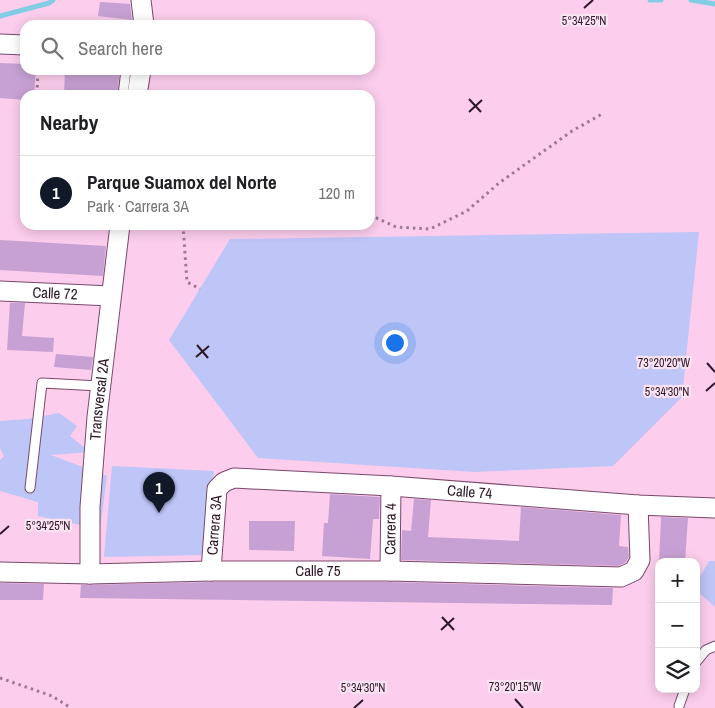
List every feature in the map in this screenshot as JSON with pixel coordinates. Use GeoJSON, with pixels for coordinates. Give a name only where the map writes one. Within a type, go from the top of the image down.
{"type":"FeatureCollection","features":[{"type":"Feature","properties":{"kind":"street"},"geometry":{"type":"LineString","coordinates":[[142,0],[144,20]]}},
{"type":"Feature","properties":{"kind":"street"},"geometry":{"type":"LineString","coordinates":[[0,44],[20,45]]}},
{"type":"Feature","properties":{"kind":"street"},"geometry":{"type":"LineString","coordinates":[[138,90],[140,75]]}},
{"type":"Feature","properties":{"kind":"street","name":"Transversal 2A"},"geometry":{"type":"LineString","coordinates":[[90,574],[90,508],[100,386],[119,230]]}},
{"type":"Feature","properties":{"kind":"street","name":"Calle 72"},"geometry":{"type":"LineString","coordinates":[[0,291],[111,296]]}},
{"type":"Feature","properties":{"kind":"street","name":"Calle 74"},"geometry":{"type":"LineString","coordinates":[[224,482],[234,478],[390,486],[638,505],[715,508]]}},
{"type":"Feature","properties":{"kind":"street","name":"Carrera 3A"},"geometry":{"type":"LineString","coordinates":[[211,570],[217,489],[224,482]]}},
{"type":"Feature","properties":{"kind":"street","name":"Carrera 4"},"geometry":{"type":"LineString","coordinates":[[390,486],[390,571]]}},
{"type":"Feature","properties":{"kind":"street","name":"Calle 75"},"geometry":{"type":"LineString","coordinates":[[0,572],[90,574],[211,570],[390,571],[621,577],[634,571],[640,560],[638,505]]}},
{"type":"Feature","properties":{"kind":"lane"},"geometry":{"type":"LineString","coordinates":[[124,90],[125,75]]}},
{"type":"Feature","properties":{"kind":"lane"},"geometry":{"type":"LineString","coordinates":[[30,488],[42,384],[100,386]]}},
{"type":"Feature","properties":{"kind":"lane"},"geometry":{"type":"LineString","coordinates":[[700,657],[706,650],[715,646]]}},
{"type":"Feature","properties":{"kind":"lane"},"geometry":{"type":"LineString","coordinates":[[679,706],[684,693]]}},
{"type":"Feature","properties":{"kind":"path"},"geometry":{"type":"LineString","coordinates":[[37,90],[38,75]]}},
{"type":"Feature","properties":{"kind":"path"},"geometry":{"type":"LineString","coordinates":[[375,217],[396,227],[430,229],[467,211],[499,183],[572,131],[602,114]]}},
{"type":"Feature","properties":{"kind":"path"},"geometry":{"type":"LineString","coordinates":[[183,230],[187,282],[200,289]]}},
{"type":"Feature","properties":{"kind":"path"},"geometry":{"type":"LineString","coordinates":[[0,678],[52,696],[71,708]]}},
{"type":"Feature","properties":{"kind":"shaded area"},"geometry":{"type":"Polygon","coordinates":[[[699,232],[682,397],[613,466],[474,472],[258,458],[169,340],[230,239],[699,232]]]}},
{"type":"Feature","properties":{"kind":"shaded area"},"geometry":{"type":"Polygon","coordinates":[[[59,413],[77,426],[70,436],[90,452],[51,455],[107,476],[100,529],[38,516],[38,502],[0,491],[0,460],[4,456],[0,448],[0,421],[28,419],[59,413]]]}},
{"type":"Feature","properties":{"kind":"shaded area"},"geometry":{"type":"Polygon","coordinates":[[[112,466],[214,471],[207,555],[104,557],[112,466]]]}},
{"type":"Feature","properties":{"kind":"shaded area"},"geometry":{"type":"Polygon","coordinates":[[[709,561],[715,561],[715,607],[700,594],[700,577],[709,561]]]}},
{"type":"Feature","properties":{"kind":"building"},"geometry":{"type":"Polygon","coordinates":[[[100,2],[130,4],[132,20],[98,16],[100,2]]]}},
{"type":"Feature","properties":{"kind":"building"},"geometry":{"type":"Polygon","coordinates":[[[0,63],[20,64],[20,75],[36,75],[34,90],[20,90],[20,100],[0,98],[0,63]]]}},
{"type":"Feature","properties":{"kind":"building"},"geometry":{"type":"Polygon","coordinates":[[[65,75],[119,75],[118,90],[64,90],[65,75]]]}},
{"type":"Feature","properties":{"kind":"building"},"geometry":{"type":"Polygon","coordinates":[[[0,240],[106,246],[103,276],[0,270],[0,240]]]}},
{"type":"Feature","properties":{"kind":"building"},"geometry":{"type":"Polygon","coordinates":[[[10,303],[25,303],[22,336],[54,338],[53,352],[7,350],[10,303]]]}},
{"type":"Feature","properties":{"kind":"building"},"geometry":{"type":"Polygon","coordinates":[[[56,354],[93,357],[91,370],[54,367],[56,354]]]}},
{"type":"Feature","properties":{"kind":"building"},"geometry":{"type":"Polygon","coordinates":[[[330,494],[380,497],[379,519],[373,519],[370,559],[322,556],[324,523],[328,523],[330,494]]]}},
{"type":"Feature","properties":{"kind":"building"},"geometry":{"type":"Polygon","coordinates":[[[414,499],[431,500],[428,537],[519,541],[521,507],[621,515],[619,546],[628,547],[629,557],[626,562],[619,566],[401,560],[402,530],[411,531],[414,499]]]}},
{"type":"Feature","properties":{"kind":"building"},"geometry":{"type":"Polygon","coordinates":[[[661,517],[688,518],[685,558],[659,558],[661,517]]]}},
{"type":"Feature","properties":{"kind":"building"},"geometry":{"type":"Polygon","coordinates":[[[249,521],[295,521],[294,551],[249,550],[249,521]]]}},
{"type":"Feature","properties":{"kind":"building"},"geometry":{"type":"Polygon","coordinates":[[[211,582],[390,582],[613,588],[612,605],[80,598],[81,585],[211,582]]]}},
{"type":"Feature","properties":{"kind":"building"},"geometry":{"type":"Polygon","coordinates":[[[0,583],[44,584],[43,600],[0,600],[0,583]]]}},
{"type":"Feature","properties":{"kind":"waterway"},"geometry":{"type":"LineString","coordinates":[[0,16],[49,3],[53,0]]}},
{"type":"Feature","properties":{"kind":"waterway"},"geometry":{"type":"LineString","coordinates":[[650,0],[661,0]]}},
{"type":"Feature","properties":{"kind":"waterway"},"geometry":{"type":"LineString","coordinates":[[691,0],[715,4]]}},
{"type":"Feature","properties":{"kind":"place","name":"Parque Suamox del Norte"},"geometry":{"type":"Point","coordinates":[159,513]}}]}
